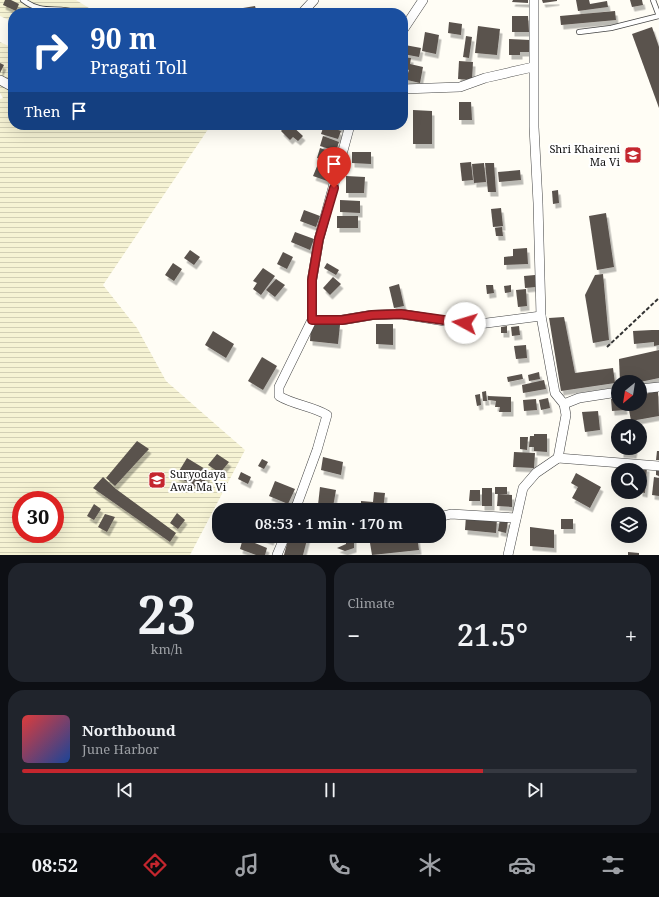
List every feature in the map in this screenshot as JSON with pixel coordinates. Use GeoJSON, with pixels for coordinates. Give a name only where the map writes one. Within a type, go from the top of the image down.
{"type":"FeatureCollection","features":[{"type":"Feature","properties":{"kind":"street"},"geometry":{"type":"LineString","coordinates":[[307,8],[314,0]]}},
{"type":"Feature","properties":{"kind":"street"},"geometry":{"type":"LineString","coordinates":[[408,22],[423,0]]}},
{"type":"Feature","properties":{"kind":"street"},"geometry":{"type":"LineString","coordinates":[[508,555],[523,488],[529,480],[558,458],[566,415],[564,404],[555,393],[541,316],[533,67],[534,0]]}},
{"type":"Feature","properties":{"kind":"street"},"geometry":{"type":"LineString","coordinates":[[408,89],[460,87],[485,78],[533,67]]}},
{"type":"Feature","properties":{"kind":"street"},"geometry":{"type":"LineString","coordinates":[[298,503],[317,450],[327,415],[318,409],[290,403],[278,396],[279,387],[312,320],[312,280],[319,239],[349,130]]}},
{"type":"Feature","properties":{"kind":"street"},"geometry":{"type":"LineString","coordinates":[[312,320],[342,320],[372,315],[401,314],[451,322],[479,324],[541,316]]}},
{"type":"Feature","properties":{"kind":"street"},"geometry":{"type":"LineString","coordinates":[[647,388],[659,387]]}},
{"type":"Feature","properties":{"kind":"street"},"geometry":{"type":"LineString","coordinates":[[564,404],[579,398],[611,393]]}},
{"type":"Feature","properties":{"kind":"street"},"geometry":{"type":"LineString","coordinates":[[558,458],[609,464],[659,466]]}},
{"type":"Feature","properties":{"kind":"street"},"geometry":{"type":"LineString","coordinates":[[446,515],[516,518]]}},
{"type":"Feature","properties":{"kind":"street"},"geometry":{"type":"LineString","coordinates":[[277,555],[281,543]]}},
{"type":"Feature","properties":{"kind":"lane"},"geometry":{"type":"LineString","coordinates":[[23,0],[35,8]]}},
{"type":"Feature","properties":{"kind":"lane"},"geometry":{"type":"LineString","coordinates":[[579,32],[611,28],[659,16],[653,0]]}},
{"type":"Feature","properties":{"kind":"path"},"geometry":{"type":"LineString","coordinates":[[607,346],[659,298]]}},
{"type":"Feature","properties":{"kind":"shaded area"},"geometry":{"type":"Polygon","coordinates":[[[0,0],[76,0],[89,8],[8,8],[8,20],[0,16],[0,0]]]}},
{"type":"Feature","properties":{"kind":"shaded area"},"geometry":{"type":"Polygon","coordinates":[[[0,42],[8,46],[8,130],[208,130],[103,285],[137,328],[166,381],[245,450],[217,503],[212,503],[212,513],[190,555],[0,555],[0,99],[3,98],[0,93],[0,42]]]}},
{"type":"Feature","properties":{"kind":"building"},"geometry":{"type":"Polygon","coordinates":[[[5,0],[11,0],[19,4],[17,8],[10,8],[3,5],[5,0]]]}},
{"type":"Feature","properties":{"kind":"building"},"geometry":{"type":"Polygon","coordinates":[[[513,0],[528,0],[528,3],[512,2],[513,0]]]}},
{"type":"Feature","properties":{"kind":"building"},"geometry":{"type":"Polygon","coordinates":[[[542,0],[557,0],[557,1],[543,3],[542,0]]]}},
{"type":"Feature","properties":{"kind":"building"},"geometry":{"type":"Polygon","coordinates":[[[576,0],[589,0],[590,4],[607,1],[608,7],[578,11],[576,0]]]}},
{"type":"Feature","properties":{"kind":"building"},"geometry":{"type":"Polygon","coordinates":[[[630,0],[642,0],[643,5],[632,7],[630,0]]]}},
{"type":"Feature","properties":{"kind":"building"},"geometry":{"type":"Polygon","coordinates":[[[255,6],[256,8],[243,8],[255,6]]]}},
{"type":"Feature","properties":{"kind":"building"},"geometry":{"type":"Polygon","coordinates":[[[615,11],[616,20],[561,25],[560,16],[615,11]]]}},
{"type":"Feature","properties":{"kind":"building"},"geometry":{"type":"Polygon","coordinates":[[[512,16],[528,16],[529,32],[512,32],[512,16]]]}},
{"type":"Feature","properties":{"kind":"building"},"geometry":{"type":"Polygon","coordinates":[[[449,22],[462,24],[461,35],[448,33],[449,22]]]}},
{"type":"Feature","properties":{"kind":"building"},"geometry":{"type":"Polygon","coordinates":[[[478,26],[500,29],[497,55],[475,53],[478,26]]]}},
{"type":"Feature","properties":{"kind":"building"},"geometry":{"type":"Polygon","coordinates":[[[652,27],[659,47],[659,108],[632,34],[652,27]]]}},
{"type":"Feature","properties":{"kind":"building"},"geometry":{"type":"Polygon","coordinates":[[[425,32],[439,35],[436,54],[422,51],[425,32]]]}},
{"type":"Feature","properties":{"kind":"building"},"geometry":{"type":"Polygon","coordinates":[[[466,36],[472,37],[469,58],[463,57],[466,36]]]}},
{"type":"Feature","properties":{"kind":"building"},"geometry":{"type":"Polygon","coordinates":[[[509,39],[530,40],[530,52],[520,52],[520,55],[509,55],[509,39]]]}},
{"type":"Feature","properties":{"kind":"building"},"geometry":{"type":"Polygon","coordinates":[[[408,46],[421,48],[419,57],[408,55],[408,46]]]}},
{"type":"Feature","properties":{"kind":"building"},"geometry":{"type":"Polygon","coordinates":[[[408,58],[411,58],[410,64],[423,67],[420,83],[408,80],[408,58]]]}},
{"type":"Feature","properties":{"kind":"building"},"geometry":{"type":"Polygon","coordinates":[[[459,61],[473,62],[472,80],[458,79],[459,61]]]}},
{"type":"Feature","properties":{"kind":"building"},"geometry":{"type":"Polygon","coordinates":[[[0,63],[4,65],[0,73],[0,63]]]}},
{"type":"Feature","properties":{"kind":"building"},"geometry":{"type":"Polygon","coordinates":[[[459,102],[471,102],[472,120],[459,120],[459,102]]]}},
{"type":"Feature","properties":{"kind":"building"},"geometry":{"type":"Polygon","coordinates":[[[413,110],[432,111],[432,144],[413,144],[413,110]]]}},
{"type":"Feature","properties":{"kind":"building"},"geometry":{"type":"Polygon","coordinates":[[[296,130],[303,136],[298,141],[293,137],[290,140],[281,131],[296,130]]]}},
{"type":"Feature","properties":{"kind":"building"},"geometry":{"type":"Polygon","coordinates":[[[322,130],[341,131],[338,139],[321,134],[322,130]]]}},
{"type":"Feature","properties":{"kind":"building"},"geometry":{"type":"Polygon","coordinates":[[[323,136],[339,142],[336,151],[320,146],[323,136]]]}},
{"type":"Feature","properties":{"kind":"building"},"geometry":{"type":"Polygon","coordinates":[[[320,148],[335,153],[332,163],[317,158],[320,148]]]}},
{"type":"Feature","properties":{"kind":"building"},"geometry":{"type":"Polygon","coordinates":[[[352,152],[371,152],[371,164],[352,163],[352,152]]]}},
{"type":"Feature","properties":{"kind":"building"},"geometry":{"type":"Polygon","coordinates":[[[471,162],[473,180],[462,181],[460,163],[471,162]]]}},
{"type":"Feature","properties":{"kind":"building"},"geometry":{"type":"Polygon","coordinates":[[[484,163],[486,182],[474,183],[472,164],[484,163]]]}},
{"type":"Feature","properties":{"kind":"building"},"geometry":{"type":"Polygon","coordinates":[[[485,163],[494,163],[496,192],[488,192],[485,163]]]}},
{"type":"Feature","properties":{"kind":"building"},"geometry":{"type":"Polygon","coordinates":[[[318,164],[334,170],[330,182],[313,176],[318,164]]]}},
{"type":"Feature","properties":{"kind":"building"},"geometry":{"type":"Polygon","coordinates":[[[520,170],[521,180],[499,182],[498,172],[520,170]]]}},
{"type":"Feature","properties":{"kind":"building"},"geometry":{"type":"Polygon","coordinates":[[[346,176],[365,177],[364,193],[346,193],[346,176]]]}},
{"type":"Feature","properties":{"kind":"building"},"geometry":{"type":"Polygon","coordinates":[[[558,190],[559,203],[553,204],[552,191],[558,190]]]}},
{"type":"Feature","properties":{"kind":"building"},"geometry":{"type":"Polygon","coordinates":[[[340,200],[360,201],[360,213],[340,212],[340,200]]]}},
{"type":"Feature","properties":{"kind":"building"},"geometry":{"type":"Polygon","coordinates":[[[501,208],[503,226],[493,227],[491,209],[501,208]]]}},
{"type":"Feature","properties":{"kind":"building"},"geometry":{"type":"Polygon","coordinates":[[[304,210],[320,216],[316,227],[300,221],[304,210]]]}},
{"type":"Feature","properties":{"kind":"building"},"geometry":{"type":"Polygon","coordinates":[[[606,213],[614,267],[597,270],[589,216],[606,213]]]}},
{"type":"Feature","properties":{"kind":"building"},"geometry":{"type":"Polygon","coordinates":[[[337,216],[358,216],[358,228],[337,228],[337,216]]]}},
{"type":"Feature","properties":{"kind":"building"},"geometry":{"type":"Polygon","coordinates":[[[502,227],[503,236],[496,236],[495,228],[502,227]]]}},
{"type":"Feature","properties":{"kind":"building"},"geometry":{"type":"Polygon","coordinates":[[[295,232],[314,239],[310,250],[291,242],[295,232]]]}},
{"type":"Feature","properties":{"kind":"building"},"geometry":{"type":"Polygon","coordinates":[[[527,248],[528,264],[504,265],[504,257],[513,256],[513,249],[527,248]]]}},
{"type":"Feature","properties":{"kind":"building"},"geometry":{"type":"Polygon","coordinates":[[[190,250],[200,257],[194,265],[184,258],[190,250]]]}},
{"type":"Feature","properties":{"kind":"building"},"geometry":{"type":"Polygon","coordinates":[[[283,252],[293,257],[287,269],[277,264],[283,252]]]}},
{"type":"Feature","properties":{"kind":"building"},"geometry":{"type":"Polygon","coordinates":[[[173,263],[182,269],[174,281],[165,275],[173,263]]]}},
{"type":"Feature","properties":{"kind":"building"},"geometry":{"type":"Polygon","coordinates":[[[327,263],[339,270],[336,275],[324,268],[327,263]]]}},
{"type":"Feature","properties":{"kind":"building"},"geometry":{"type":"Polygon","coordinates":[[[263,268],[275,276],[261,295],[253,289],[257,283],[253,281],[263,268]]]}},
{"type":"Feature","properties":{"kind":"building"},"geometry":{"type":"Polygon","coordinates":[[[603,274],[609,340],[593,343],[585,295],[595,275],[603,274]]]}},
{"type":"Feature","properties":{"kind":"building"},"geometry":{"type":"Polygon","coordinates":[[[535,275],[536,287],[525,288],[524,276],[535,275]]]}},
{"type":"Feature","properties":{"kind":"building"},"geometry":{"type":"Polygon","coordinates":[[[333,277],[341,284],[330,295],[323,288],[333,277]]]}},
{"type":"Feature","properties":{"kind":"building"},"geometry":{"type":"Polygon","coordinates":[[[276,279],[285,285],[275,297],[266,290],[276,279]]]}},
{"type":"Feature","properties":{"kind":"building"},"geometry":{"type":"Polygon","coordinates":[[[399,284],[404,306],[394,308],[389,287],[399,284]]]}},
{"type":"Feature","properties":{"kind":"building"},"geometry":{"type":"Polygon","coordinates":[[[486,285],[493,285],[494,293],[487,294],[486,285]]]}},
{"type":"Feature","properties":{"kind":"building"},"geometry":{"type":"Polygon","coordinates":[[[511,285],[511,292],[505,293],[504,286],[511,285]]]}},
{"type":"Feature","properties":{"kind":"building"},"geometry":{"type":"Polygon","coordinates":[[[526,289],[527,306],[518,307],[516,290],[526,289]]]}},
{"type":"Feature","properties":{"kind":"building"},"geometry":{"type":"Polygon","coordinates":[[[564,317],[575,373],[613,368],[614,375],[611,375],[611,384],[561,391],[549,318],[564,317]]]}},
{"type":"Feature","properties":{"kind":"building"},"geometry":{"type":"Polygon","coordinates":[[[311,322],[340,325],[338,344],[310,341],[311,322]]]}},
{"type":"Feature","properties":{"kind":"building"},"geometry":{"type":"Polygon","coordinates":[[[376,324],[393,324],[393,345],[376,344],[376,324]]]}},
{"type":"Feature","properties":{"kind":"building"},"geometry":{"type":"Polygon","coordinates":[[[507,326],[507,333],[501,333],[501,327],[507,326]]]}},
{"type":"Feature","properties":{"kind":"building"},"geometry":{"type":"Polygon","coordinates":[[[519,326],[520,335],[512,336],[511,327],[519,326]]]}},
{"type":"Feature","properties":{"kind":"building"},"geometry":{"type":"Polygon","coordinates":[[[659,330],[659,345],[654,346],[654,342],[634,344],[633,331],[659,330]]]}},
{"type":"Feature","properties":{"kind":"building"},"geometry":{"type":"Polygon","coordinates":[[[213,331],[234,344],[226,358],[205,345],[213,331]]]}},
{"type":"Feature","properties":{"kind":"building"},"geometry":{"type":"Polygon","coordinates":[[[526,345],[527,358],[516,359],[514,346],[526,345]]]}},
{"type":"Feature","properties":{"kind":"building"},"geometry":{"type":"Polygon","coordinates":[[[659,350],[659,378],[647,381],[647,375],[620,375],[619,359],[659,350]]]}},
{"type":"Feature","properties":{"kind":"building"},"geometry":{"type":"Polygon","coordinates":[[[262,357],[277,366],[263,390],[248,381],[262,357]]]}},
{"type":"Feature","properties":{"kind":"building"},"geometry":{"type":"Polygon","coordinates":[[[539,372],[540,379],[529,381],[528,375],[539,372]]]}},
{"type":"Feature","properties":{"kind":"building"},"geometry":{"type":"Polygon","coordinates":[[[522,374],[523,379],[508,382],[507,377],[522,374]]]}},
{"type":"Feature","properties":{"kind":"building"},"geometry":{"type":"Polygon","coordinates":[[[544,380],[546,389],[523,393],[522,385],[544,380]]]}},
{"type":"Feature","properties":{"kind":"building"},"geometry":{"type":"Polygon","coordinates":[[[486,391],[487,401],[483,401],[482,392],[486,391]]]}},
{"type":"Feature","properties":{"kind":"building"},"geometry":{"type":"Polygon","coordinates":[[[658,391],[659,416],[642,419],[631,419],[629,411],[647,411],[647,393],[658,391]]]}},
{"type":"Feature","properties":{"kind":"building"},"geometry":{"type":"Polygon","coordinates":[[[480,394],[481,405],[477,406],[475,395],[480,394]]]}},
{"type":"Feature","properties":{"kind":"building"},"geometry":{"type":"Polygon","coordinates":[[[488,396],[511,397],[511,412],[499,412],[500,407],[495,407],[496,401],[488,400],[488,396]]]}},
{"type":"Feature","properties":{"kind":"building"},"geometry":{"type":"Polygon","coordinates":[[[548,398],[550,408],[541,410],[539,400],[548,398]]]}},
{"type":"Feature","properties":{"kind":"building"},"geometry":{"type":"Polygon","coordinates":[[[536,399],[537,410],[524,411],[523,400],[536,399]]]}},
{"type":"Feature","properties":{"kind":"building"},"geometry":{"type":"Polygon","coordinates":[[[598,411],[600,430],[585,432],[582,412],[598,411]]]}},
{"type":"Feature","properties":{"kind":"building"},"geometry":{"type":"Polygon","coordinates":[[[534,434],[547,434],[547,452],[534,451],[534,447],[529,447],[530,436],[534,436],[534,434]]]}},
{"type":"Feature","properties":{"kind":"building"},"geometry":{"type":"Polygon","coordinates":[[[520,437],[528,437],[527,450],[520,449],[520,437]]]}},
{"type":"Feature","properties":{"kind":"building"},"geometry":{"type":"Polygon","coordinates":[[[137,441],[149,449],[115,486],[106,478],[137,441]]]}},
{"type":"Feature","properties":{"kind":"building"},"geometry":{"type":"Polygon","coordinates":[[[657,451],[659,451],[659,460],[656,460],[657,451]]]}},
{"type":"Feature","properties":{"kind":"building"},"geometry":{"type":"Polygon","coordinates":[[[514,452],[535,453],[534,468],[513,467],[514,452]]]}},
{"type":"Feature","properties":{"kind":"building"},"geometry":{"type":"Polygon","coordinates":[[[217,454],[229,462],[220,473],[208,465],[217,454]]]}},
{"type":"Feature","properties":{"kind":"building"},"geometry":{"type":"Polygon","coordinates":[[[323,457],[343,462],[341,475],[321,470],[323,457]]]}},
{"type":"Feature","properties":{"kind":"building"},"geometry":{"type":"Polygon","coordinates":[[[187,458],[210,472],[200,489],[176,476],[187,458]]]}},
{"type":"Feature","properties":{"kind":"building"},"geometry":{"type":"Polygon","coordinates":[[[262,459],[268,462],[264,469],[258,466],[262,459]]]}},
{"type":"Feature","properties":{"kind":"building"},"geometry":{"type":"Polygon","coordinates":[[[656,468],[659,469],[659,476],[656,475],[656,468]]]}},
{"type":"Feature","properties":{"kind":"building"},"geometry":{"type":"Polygon","coordinates":[[[241,472],[251,477],[248,484],[238,479],[241,472]]]}},
{"type":"Feature","properties":{"kind":"building"},"geometry":{"type":"Polygon","coordinates":[[[576,473],[601,487],[590,508],[572,498],[578,487],[571,483],[576,473]]]}},
{"type":"Feature","properties":{"kind":"building"},"geometry":{"type":"Polygon","coordinates":[[[103,477],[116,489],[176,533],[170,542],[93,488],[103,477]]]}},
{"type":"Feature","properties":{"kind":"building"},"geometry":{"type":"Polygon","coordinates":[[[654,477],[659,478],[659,496],[652,495],[654,477]]]}},
{"type":"Feature","properties":{"kind":"building"},"geometry":{"type":"Polygon","coordinates":[[[275,481],[295,489],[288,503],[269,496],[275,481]]]}},
{"type":"Feature","properties":{"kind":"building"},"geometry":{"type":"Polygon","coordinates":[[[320,487],[336,490],[334,503],[318,503],[320,487]]]}},
{"type":"Feature","properties":{"kind":"building"},"geometry":{"type":"Polygon","coordinates":[[[495,487],[507,487],[507,494],[495,494],[495,487]]]}},
{"type":"Feature","properties":{"kind":"building"},"geometry":{"type":"Polygon","coordinates":[[[482,488],[492,488],[492,506],[482,506],[482,488]]]}},
{"type":"Feature","properties":{"kind":"building"},"geometry":{"type":"Polygon","coordinates":[[[470,490],[480,490],[480,501],[469,501],[470,490]]]}},
{"type":"Feature","properties":{"kind":"building"},"geometry":{"type":"Polygon","coordinates":[[[374,492],[385,493],[384,503],[361,503],[361,501],[373,502],[374,492]]]}},
{"type":"Feature","properties":{"kind":"building"},"geometry":{"type":"Polygon","coordinates":[[[498,494],[512,495],[512,507],[497,506],[498,494]]]}},
{"type":"Feature","properties":{"kind":"building"},"geometry":{"type":"Polygon","coordinates":[[[94,504],[101,509],[94,520],[87,516],[94,504]]]}},
{"type":"Feature","properties":{"kind":"building"},"geometry":{"type":"Polygon","coordinates":[[[177,513],[185,520],[178,529],[170,523],[177,513]]]}},
{"type":"Feature","properties":{"kind":"building"},"geometry":{"type":"Polygon","coordinates":[[[105,514],[115,517],[107,532],[98,527],[105,514]]]}},
{"type":"Feature","properties":{"kind":"building"},"geometry":{"type":"Polygon","coordinates":[[[466,516],[497,519],[496,533],[465,530],[466,516]]]}},
{"type":"Feature","properties":{"kind":"building"},"geometry":{"type":"Polygon","coordinates":[[[500,519],[508,521],[506,533],[498,531],[500,519]]]}},
{"type":"Feature","properties":{"kind":"building"},"geometry":{"type":"Polygon","coordinates":[[[561,519],[573,519],[573,529],[561,529],[561,519]]]}},
{"type":"Feature","properties":{"kind":"building"},"geometry":{"type":"Polygon","coordinates":[[[530,527],[554,530],[554,548],[530,546],[530,527]]]}},
{"type":"Feature","properties":{"kind":"building"},"geometry":{"type":"Polygon","coordinates":[[[242,543],[255,543],[267,548],[265,555],[256,555],[240,549],[242,543]]]}},
{"type":"Feature","properties":{"kind":"building"},"geometry":{"type":"Polygon","coordinates":[[[287,543],[306,543],[303,555],[284,555],[287,543]]]}},
{"type":"Feature","properties":{"kind":"building"},"geometry":{"type":"Polygon","coordinates":[[[354,543],[354,548],[345,551],[337,548],[346,544],[354,543]]]}},
{"type":"Feature","properties":{"kind":"building"},"geometry":{"type":"Polygon","coordinates":[[[370,543],[418,543],[419,550],[372,555],[370,543]]]}},
{"type":"Feature","properties":{"kind":"building"},"geometry":{"type":"Polygon","coordinates":[[[628,552],[639,553],[639,555],[628,555],[628,552]]]}},
{"type":"Feature","properties":{"kind":"place","name":"Shri Khaireni Ma Vi"},"geometry":{"type":"Point","coordinates":[633,155]}},
{"type":"Feature","properties":{"kind":"place","name":"Suryodaya Awa Ma Vi"},"geometry":{"type":"Point","coordinates":[157,480]}},
{"type":"Feature","properties":{"kind":"route"},"geometry":{"type":"LineString","coordinates":[[334,188],[319,239],[312,280],[312,320],[342,320],[372,315],[401,314],[465,323]]}}]}
